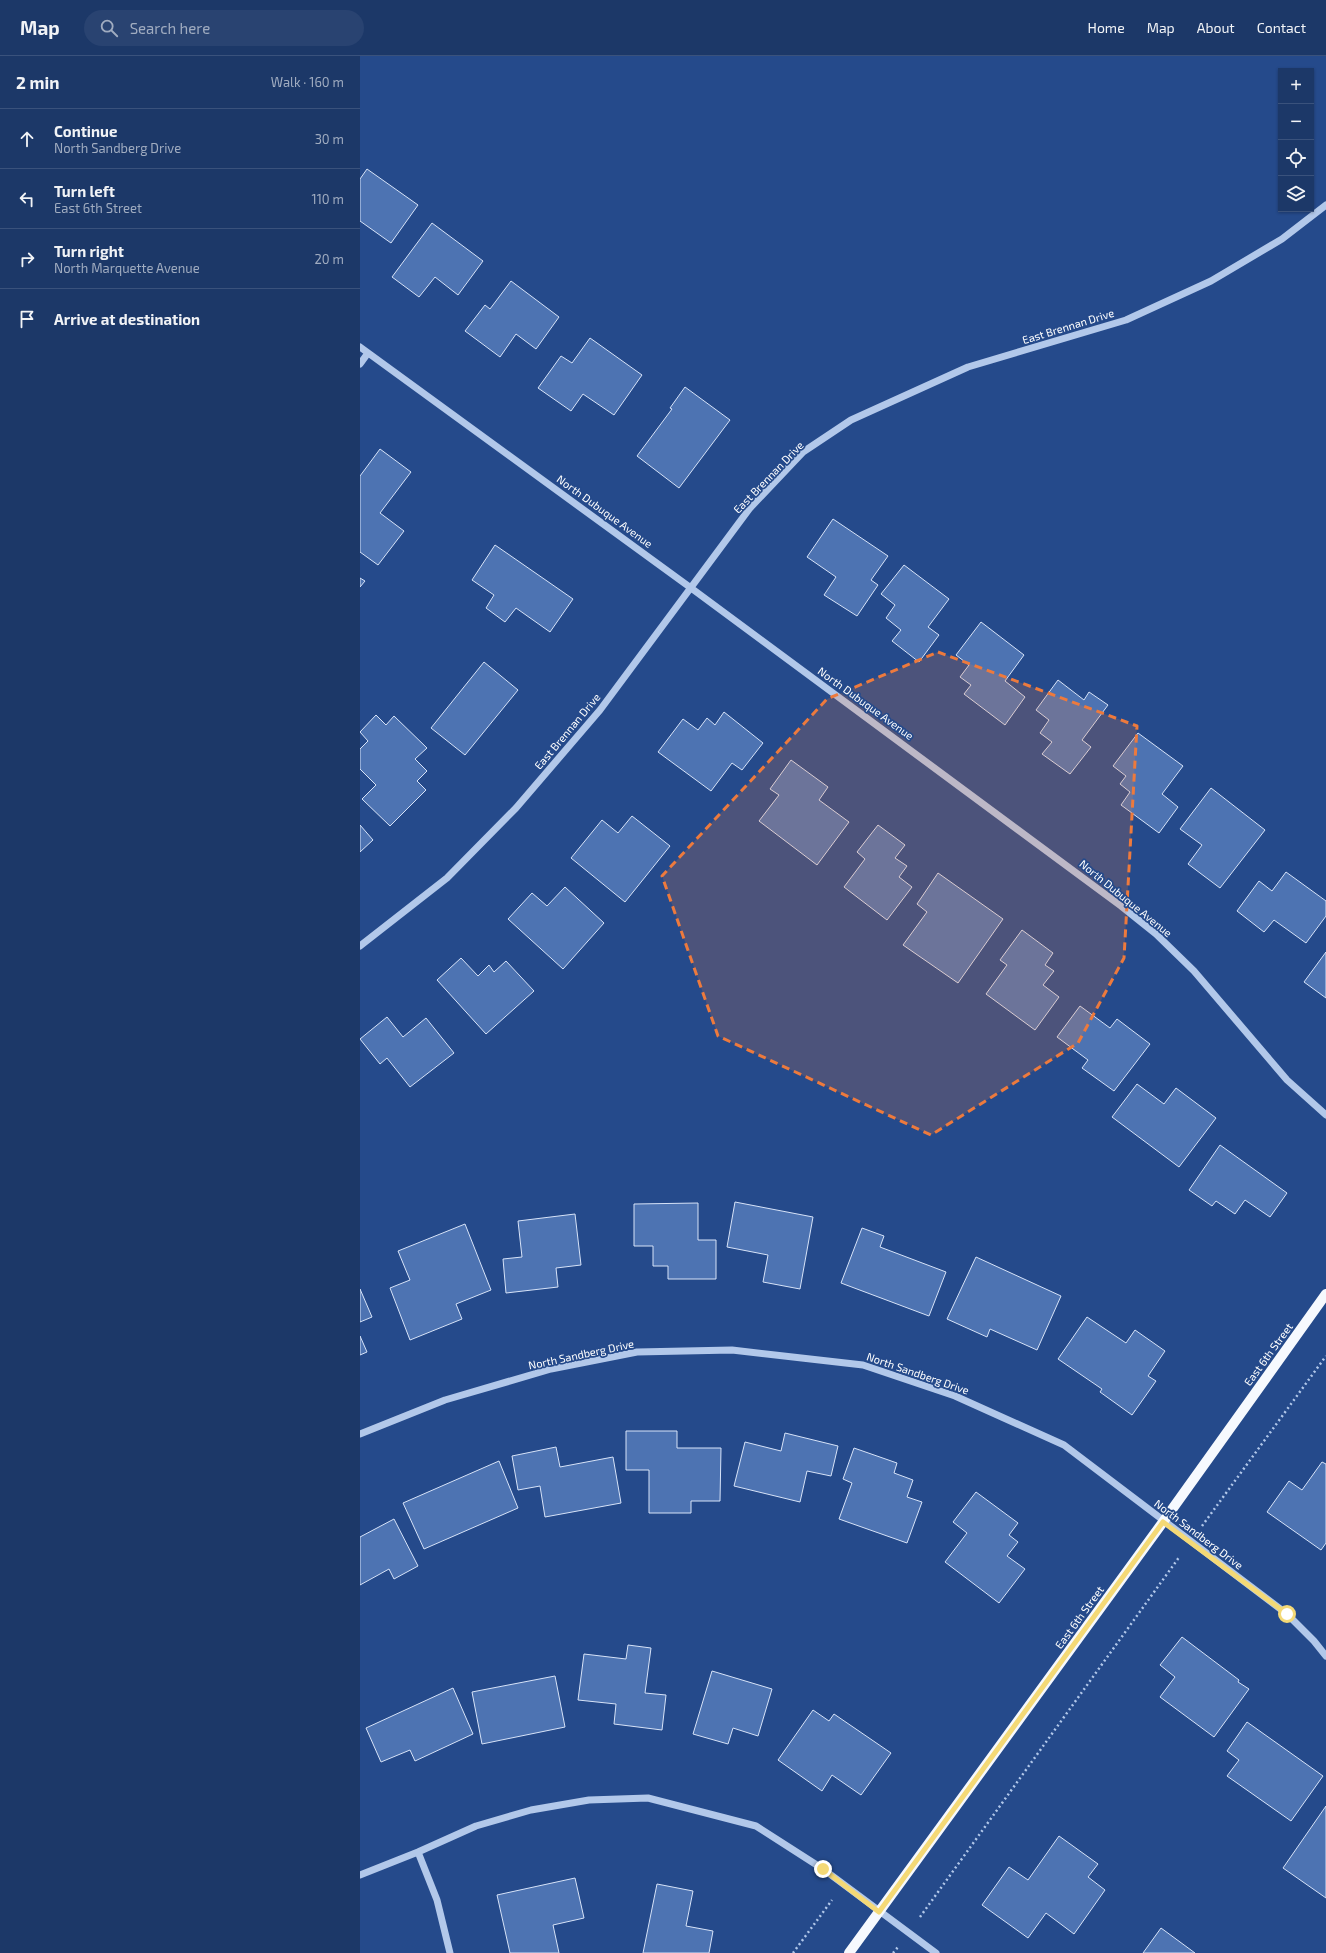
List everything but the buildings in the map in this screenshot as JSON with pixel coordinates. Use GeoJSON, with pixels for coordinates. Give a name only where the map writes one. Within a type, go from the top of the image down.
{"type":"FeatureCollection","features":[{"type":"Feature","properties":{"kind":"main road","name":"East 6th Street"},"geometry":{"type":"LineString","coordinates":[[849,1953],[1163,1522],[1326,1294]]}},
{"type":"Feature","properties":{"kind":"street","name":"East Brennan Drive"},"geometry":{"type":"LineString","coordinates":[[360,946],[447,878],[516,808],[600,710],[750,508],[803,452],[851,420],[968,367],[1126,320],[1211,281],[1282,239],[1326,205]]}},
{"type":"Feature","properties":{"kind":"street","name":"North Dubuque Avenue"},"geometry":{"type":"LineString","coordinates":[[360,347],[691,588],[1121,906],[1156,934],[1194,971],[1287,1080],[1326,1115]]}},
{"type":"Feature","properties":{"kind":"street"},"geometry":{"type":"LineString","coordinates":[[360,364],[368,353]]}},
{"type":"Feature","properties":{"kind":"street","name":"North Sandberg Drive"},"geometry":{"type":"LineString","coordinates":[[360,1434],[445,1400],[552,1369],[637,1352],[740,1351],[863,1365],[955,1396],[1064,1445],[1163,1522],[1287,1614],[1314,1641],[1326,1656]]}},
{"type":"Feature","properties":{"kind":"street"},"geometry":{"type":"LineString","coordinates":[[360,1875],[418,1852],[476,1826],[531,1810],[589,1800],[648,1798],[756,1826],[823,1869],[936,1953]]}},
{"type":"Feature","properties":{"kind":"street"},"geometry":{"type":"LineString","coordinates":[[418,1852],[438,1900],[450,1953]]}},
{"type":"Feature","properties":{"kind":"path"},"geometry":{"type":"LineString","coordinates":[[894,1953],[1326,1356]]}},
{"type":"Feature","properties":{"kind":"path"},"geometry":{"type":"LineString","coordinates":[[793,1953],[843,1885]]}},
{"type":"Feature","properties":{"kind":"highlighted area"},"geometry":{"type":"Polygon","coordinates":[[[938,652],[1137,726],[1124,958],[1078,1043],[931,1135],[718,1036],[662,876],[827,699],[938,652]]]}},
{"type":"Feature","properties":{"kind":"route"},"geometry":{"type":"LineString","coordinates":[[823,1869],[879,1912],[1163,1522],[1287,1614]]}}]}
